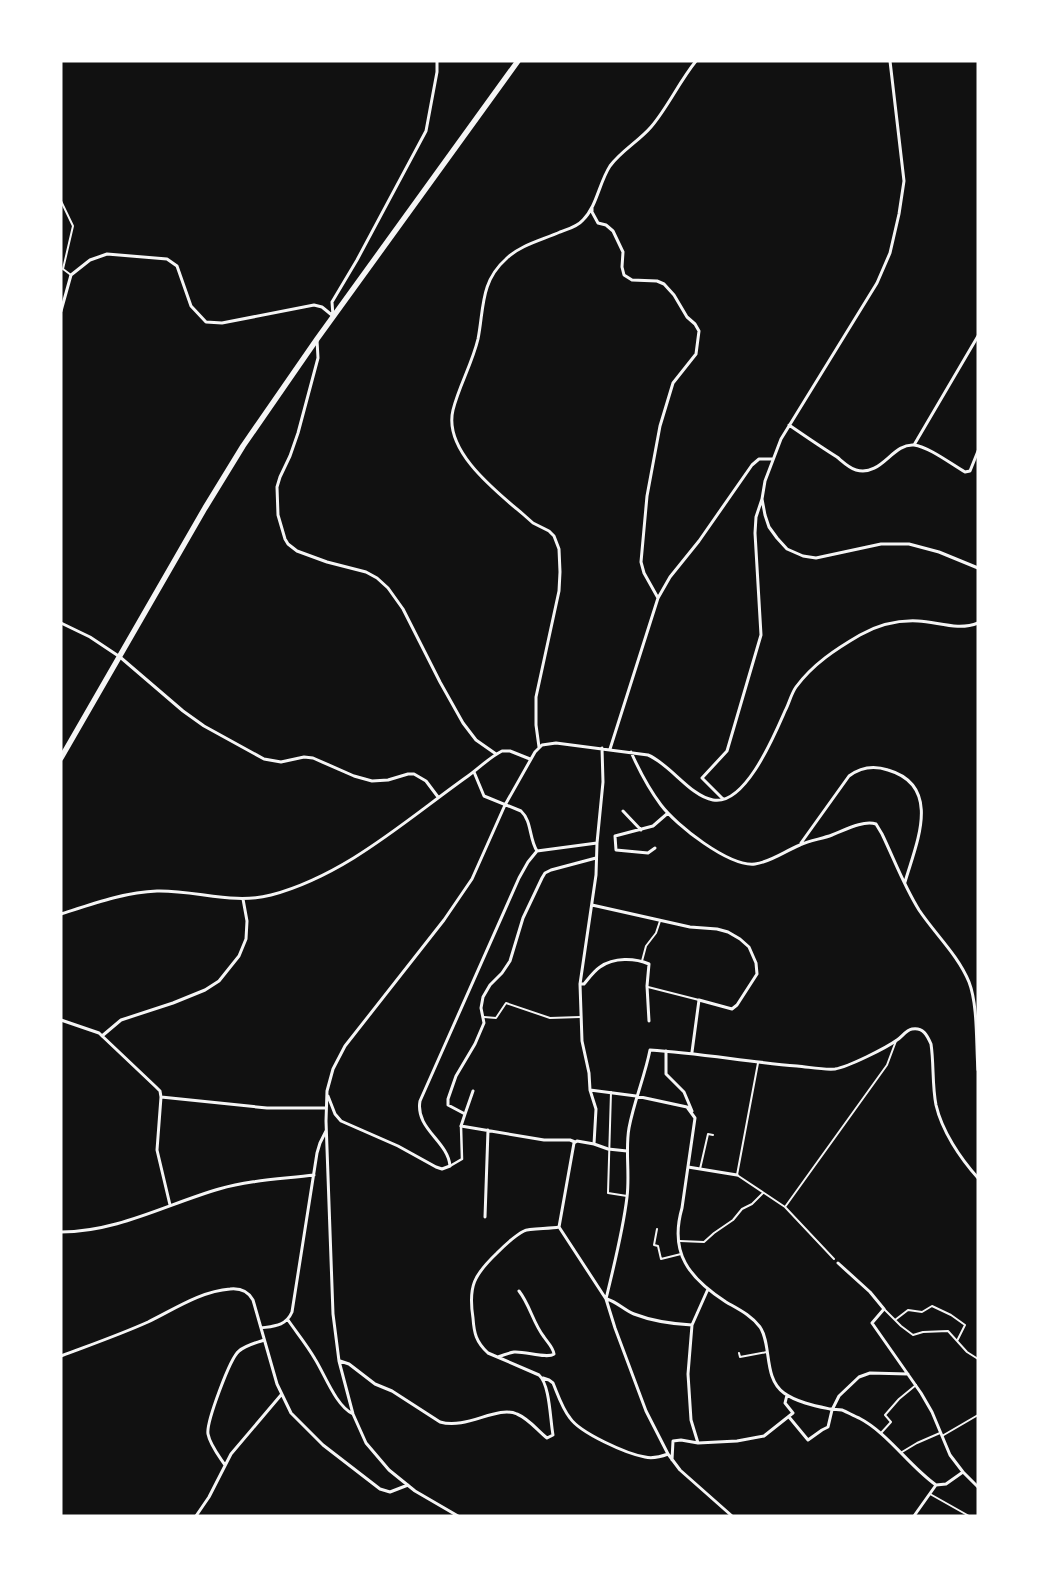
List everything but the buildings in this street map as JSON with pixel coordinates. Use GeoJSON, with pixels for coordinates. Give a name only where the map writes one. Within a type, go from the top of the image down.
{"type":"FeatureCollection","features":[{"type":"Feature","properties":{"kind":"main road"},"geometry":{"type":"LineString","coordinates":[[61,758],[229,468],[333,316],[518,61]]}},
{"type":"Feature","properties":{"kind":"street"},"geometry":{"type":"LineString","coordinates":[[333,316],[332,302],[357,260],[426,131],[438,72],[437,61]]}},
{"type":"Feature","properties":{"kind":"street"},"geometry":{"type":"LineString","coordinates":[[539,747],[536,726],[536,697],[560,584],[557,543],[551,532],[527,518],[469,462],[456,441],[452,418],[476,345],[484,295],[494,272],[505,259],[517,250],[579,224],[586,217],[601,183],[613,162],[651,127],[696,61]]}},
{"type":"Feature","properties":{"kind":"street"},"geometry":{"type":"LineString","coordinates":[[723,800],[702,778],[727,751],[761,635],[755,533],[756,517],[765,481],[772,459],[789,425],[877,283],[890,253],[899,214],[904,181],[890,61]]}},
{"type":"Feature","properties":{"kind":"street"},"geometry":{"type":"LineString","coordinates":[[592,207],[592,212],[598,222],[613,230],[623,252],[622,268],[624,275],[632,280],[657,281],[664,284],[699,331],[696,354],[673,383],[667,400],[647,496],[641,562],[644,572],[658,598]]}},
{"type":"Feature","properties":{"kind":"street"},"geometry":{"type":"LineString","coordinates":[[61,311],[71,275],[90,260],[107,254],[166,259],[177,266],[191,306],[206,322],[222,323],[314,305],[322,307],[333,316]]}},
{"type":"Feature","properties":{"kind":"street"},"geometry":{"type":"LineString","coordinates":[[914,445],[978,336]]}},
{"type":"Feature","properties":{"kind":"street"},"geometry":{"type":"LineString","coordinates":[[317,339],[318,358],[298,433],[277,487],[278,516],[285,539],[297,551],[327,562],[366,572],[377,578],[388,588],[403,609],[435,674],[463,723],[476,740],[496,754]]}},
{"type":"Feature","properties":{"kind":"street"},"geometry":{"type":"LineString","coordinates":[[789,425],[856,470],[873,468],[882,464],[906,446],[914,445],[925,449],[965,472],[970,471],[978,451]]}},
{"type":"Feature","properties":{"kind":"street"},"geometry":{"type":"LineString","coordinates":[[610,749],[658,598],[670,577],[699,541],[752,465],[759,459],[772,459]]}},
{"type":"Feature","properties":{"kind":"street"},"geometry":{"type":"LineString","coordinates":[[762,499],[769,527],[787,549],[803,556],[816,558],[881,544],[895,543],[909,544],[939,552],[978,568]]}},
{"type":"Feature","properties":{"kind":"street"},"geometry":{"type":"LineString","coordinates":[[458,1516],[408,1485],[389,1470],[374,1454],[363,1438],[353,1414],[340,1361],[333,1314],[326,1108],[329,1080],[334,1066],[349,1041],[444,920],[472,879],[506,805],[530,759],[539,747],[552,742],[631,752],[654,757],[706,798],[716,801],[723,800],[737,793],[748,782],[795,689],[808,672],[823,659],[862,634],[877,627],[899,621],[918,621],[953,626],[970,626],[978,623]]}},
{"type":"Feature","properties":{"kind":"street"},"geometry":{"type":"LineString","coordinates":[[61,623],[90,637],[120,657],[194,719],[215,733],[264,759],[281,762],[304,757],[313,758],[359,778],[372,781],[388,780],[406,774],[414,774],[426,781],[438,797]]}},
{"type":"Feature","properties":{"kind":"street"},"geometry":{"type":"LineString","coordinates":[[594,1144],[596,1109],[590,1090],[589,1073],[583,1048],[580,1017],[580,984],[592,905],[603,782],[602,748]]}},
{"type":"Feature","properties":{"kind":"street"},"geometry":{"type":"LineString","coordinates":[[61,914],[112,899],[154,891],[243,899],[263,897],[284,891],[334,870],[405,823],[496,754],[507,750],[530,759]]}},
{"type":"Feature","properties":{"kind":"street"},"geometry":{"type":"LineString","coordinates":[[631,752],[642,775],[660,804],[668,813],[727,858],[740,863],[753,864],[765,862],[801,844],[866,823],[876,824],[919,910],[938,934],[969,982],[973,995],[978,1070]]}},
{"type":"Feature","properties":{"kind":"street"},"geometry":{"type":"LineString","coordinates":[[801,844],[848,776],[857,770],[868,767],[880,767],[896,772],[913,786],[920,798],[922,808],[921,827],[905,883]]}},
{"type":"Feature","properties":{"kind":"street"},"geometry":{"type":"LineString","coordinates":[[474,772],[484,796],[521,811],[525,815],[537,851]]}},
{"type":"Feature","properties":{"kind":"street"},"geometry":{"type":"LineString","coordinates":[[623,811],[641,830]]}},
{"type":"Feature","properties":{"kind":"street"},"geometry":{"type":"LineString","coordinates":[[655,848],[648,853],[616,850],[615,836],[653,826],[668,813]]}},
{"type":"Feature","properties":{"kind":"street"},"geometry":{"type":"LineString","coordinates":[[450,1166],[446,1153],[421,1119],[420,1101],[519,878],[537,851],[597,843]]}},
{"type":"Feature","properties":{"kind":"street"},"geometry":{"type":"LineString","coordinates":[[465,1114],[450,1107],[448,1099],[458,1072],[477,1041],[484,1023],[481,1008],[483,997],[490,985],[508,965],[523,918],[543,875],[551,870],[596,858]]}},
{"type":"Feature","properties":{"kind":"street"},"geometry":{"type":"LineString","coordinates":[[102,1036],[121,1020],[180,1000],[205,990],[219,981],[239,956],[246,938],[247,921],[243,899]]}},
{"type":"Feature","properties":{"kind":"street"},"geometry":{"type":"LineString","coordinates":[[592,905],[690,927],[718,929],[740,939],[749,947],[756,962],[758,974],[732,1009],[699,1000],[692,1052]]}},
{"type":"Feature","properties":{"kind":"street"},"geometry":{"type":"LineString","coordinates":[[580,984],[584,984],[602,966],[611,962],[620,960],[650,964],[647,986],[649,1021]]}},
{"type":"Feature","properties":{"kind":"street"},"geometry":{"type":"LineString","coordinates":[[61,1020],[93,1030],[102,1036],[160,1091],[157,1150],[170,1206]]}},
{"type":"Feature","properties":{"kind":"street"},"geometry":{"type":"LineString","coordinates":[[606,1299],[623,1226],[629,1168],[627,1151],[629,1129],[636,1096],[647,1066],[650,1050],[692,1052],[758,1063],[835,1069],[868,1056],[896,1041],[908,1030],[923,1031],[928,1036],[933,1059],[936,1106],[945,1129],[969,1168],[978,1178]]}},
{"type":"Feature","properties":{"kind":"street"},"geometry":{"type":"LineString","coordinates":[[666,1051],[666,1074],[684,1092],[695,1118],[678,1220],[678,1241],[681,1254],[695,1278],[751,1317],[761,1328],[774,1379],[778,1388],[787,1395],[809,1404],[832,1410],[841,1410],[860,1419],[880,1434],[924,1477],[936,1485],[946,1484],[963,1472]]}},
{"type":"Feature","properties":{"kind":"street"},"geometry":{"type":"LineString","coordinates":[[590,1090],[636,1096],[687,1107],[695,1118]]}},
{"type":"Feature","properties":{"kind":"street"},"geometry":{"type":"LineString","coordinates":[[327,1093],[335,1114],[341,1121],[398,1146],[436,1168],[442,1169],[462,1159],[461,1126],[473,1091]]}},
{"type":"Feature","properties":{"kind":"street"},"geometry":{"type":"LineString","coordinates":[[161,1097],[267,1108],[326,1108]]}},
{"type":"Feature","properties":{"kind":"street"},"geometry":{"type":"LineString","coordinates":[[461,1126],[544,1140],[570,1140],[594,1144],[608,1149],[627,1151]]}},
{"type":"Feature","properties":{"kind":"street"},"geometry":{"type":"LineString","coordinates":[[261,1328],[279,1325],[288,1320],[293,1306],[320,1143],[327,1130]]}},
{"type":"Feature","properties":{"kind":"street"},"geometry":{"type":"LineString","coordinates":[[485,1217],[488,1130]]}},
{"type":"Feature","properties":{"kind":"street"},"geometry":{"type":"LineString","coordinates":[[575,1142],[559,1227],[606,1299],[646,1411],[668,1454],[672,1460],[732,1516]]}},
{"type":"Feature","properties":{"kind":"street"},"geometry":{"type":"LineString","coordinates":[[688,1167],[737,1175]]}},
{"type":"Feature","properties":{"kind":"street"},"geometry":{"type":"LineString","coordinates":[[61,1232],[81,1231],[114,1224],[235,1185],[314,1175]]}},
{"type":"Feature","properties":{"kind":"street"},"geometry":{"type":"LineString","coordinates":[[559,1227],[528,1229],[524,1231],[503,1247],[479,1271],[473,1286],[470,1302],[477,1340],[488,1353],[549,1380],[553,1384],[565,1412],[576,1425],[606,1443],[644,1458],[656,1458],[668,1454]]}},
{"type":"Feature","properties":{"kind":"street"},"geometry":{"type":"LineString","coordinates":[[838,1263],[870,1292],[884,1309],[872,1323],[916,1385],[932,1412],[950,1455],[978,1487]]}},
{"type":"Feature","properties":{"kind":"street"},"geometry":{"type":"LineString","coordinates":[[698,1443],[691,1420],[688,1388],[692,1325],[708,1288]]}},
{"type":"Feature","properties":{"kind":"street"},"geometry":{"type":"LineString","coordinates":[[61,1356],[129,1330],[203,1296],[228,1289],[241,1290],[249,1294],[254,1303],[282,1396],[291,1413],[304,1428],[376,1486],[390,1492],[408,1485]]}},
{"type":"Feature","properties":{"kind":"street"},"geometry":{"type":"LineString","coordinates":[[498,1357],[513,1352],[550,1356],[554,1354],[554,1349],[540,1332],[526,1301],[519,1291]]}},
{"type":"Feature","properties":{"kind":"street"},"geometry":{"type":"LineString","coordinates":[[606,1299],[615,1301],[636,1314],[674,1324],[692,1325]]}},
{"type":"Feature","properties":{"kind":"street"},"geometry":{"type":"LineString","coordinates":[[288,1320],[316,1360],[343,1406],[353,1414]]}},
{"type":"Feature","properties":{"kind":"street"},"geometry":{"type":"LineString","coordinates":[[226,1464],[209,1438],[208,1426],[236,1354],[243,1348],[264,1340]]}},
{"type":"Feature","properties":{"kind":"street"},"geometry":{"type":"LineString","coordinates":[[340,1361],[349,1364],[375,1384],[392,1390],[440,1422],[462,1424],[502,1412],[511,1412],[528,1420],[549,1438],[553,1435],[546,1386],[543,1378]]}},
{"type":"Feature","properties":{"kind":"street"},"geometry":{"type":"LineString","coordinates":[[789,1417],[808,1440],[828,1427],[832,1410],[839,1396],[864,1374],[908,1374]]}},
{"type":"Feature","properties":{"kind":"street"},"geometry":{"type":"LineString","coordinates":[[672,1460],[673,1441],[681,1440],[698,1443],[737,1441],[764,1436],[793,1414],[785,1403],[787,1395]]}},
{"type":"Feature","properties":{"kind":"street"},"geometry":{"type":"LineString","coordinates":[[196,1516],[237,1447],[282,1396]]}},
{"type":"Feature","properties":{"kind":"street"},"geometry":{"type":"LineString","coordinates":[[914,1516],[936,1485]]}},
{"type":"Feature","properties":{"kind":"lane"},"geometry":{"type":"LineString","coordinates":[[61,202],[73,226],[63,269],[71,275]]}},
{"type":"Feature","properties":{"kind":"lane"},"geometry":{"type":"LineString","coordinates":[[642,962],[646,946],[656,933],[660,919]]}},
{"type":"Feature","properties":{"kind":"lane"},"geometry":{"type":"LineString","coordinates":[[647,986],[699,1000]]}},
{"type":"Feature","properties":{"kind":"lane"},"geometry":{"type":"LineString","coordinates":[[484,1017],[496,1018],[506,1003],[550,1018],[580,1017]]}},
{"type":"Feature","properties":{"kind":"lane"},"geometry":{"type":"LineString","coordinates":[[785,1207],[887,1065],[896,1041]]}},
{"type":"Feature","properties":{"kind":"lane"},"geometry":{"type":"LineString","coordinates":[[758,1063],[737,1175],[785,1207],[834,1259]]}},
{"type":"Feature","properties":{"kind":"lane"},"geometry":{"type":"LineString","coordinates":[[611,1092],[608,1193],[627,1196]]}},
{"type":"Feature","properties":{"kind":"lane"},"geometry":{"type":"LineString","coordinates":[[700,1169],[708,1134],[713,1135]]}},
{"type":"Feature","properties":{"kind":"lane"},"geometry":{"type":"LineString","coordinates":[[678,1241],[704,1242],[733,1220],[742,1208],[752,1204],[764,1193]]}},
{"type":"Feature","properties":{"kind":"lane"},"geometry":{"type":"LineString","coordinates":[[657,1228],[654,1245],[658,1246],[661,1259],[681,1254]]}},
{"type":"Feature","properties":{"kind":"lane"},"geometry":{"type":"LineString","coordinates":[[895,1320],[908,1310],[922,1312],[932,1306],[951,1315],[965,1325],[957,1341]]}},
{"type":"Feature","properties":{"kind":"lane"},"geometry":{"type":"LineString","coordinates":[[884,1309],[913,1335],[923,1332],[948,1332],[967,1352],[978,1359]]}},
{"type":"Feature","properties":{"kind":"lane"},"geometry":{"type":"LineString","coordinates":[[739,1353],[740,1357],[767,1352]]}},
{"type":"Feature","properties":{"kind":"lane"},"geometry":{"type":"LineString","coordinates":[[880,1434],[891,1422],[885,1414],[916,1385]]}},
{"type":"Feature","properties":{"kind":"lane"},"geometry":{"type":"LineString","coordinates":[[901,1454],[917,1443],[941,1435],[978,1414]]}},
{"type":"Feature","properties":{"kind":"lane"},"geometry":{"type":"LineString","coordinates":[[930,1494],[969,1516]]}}]}
